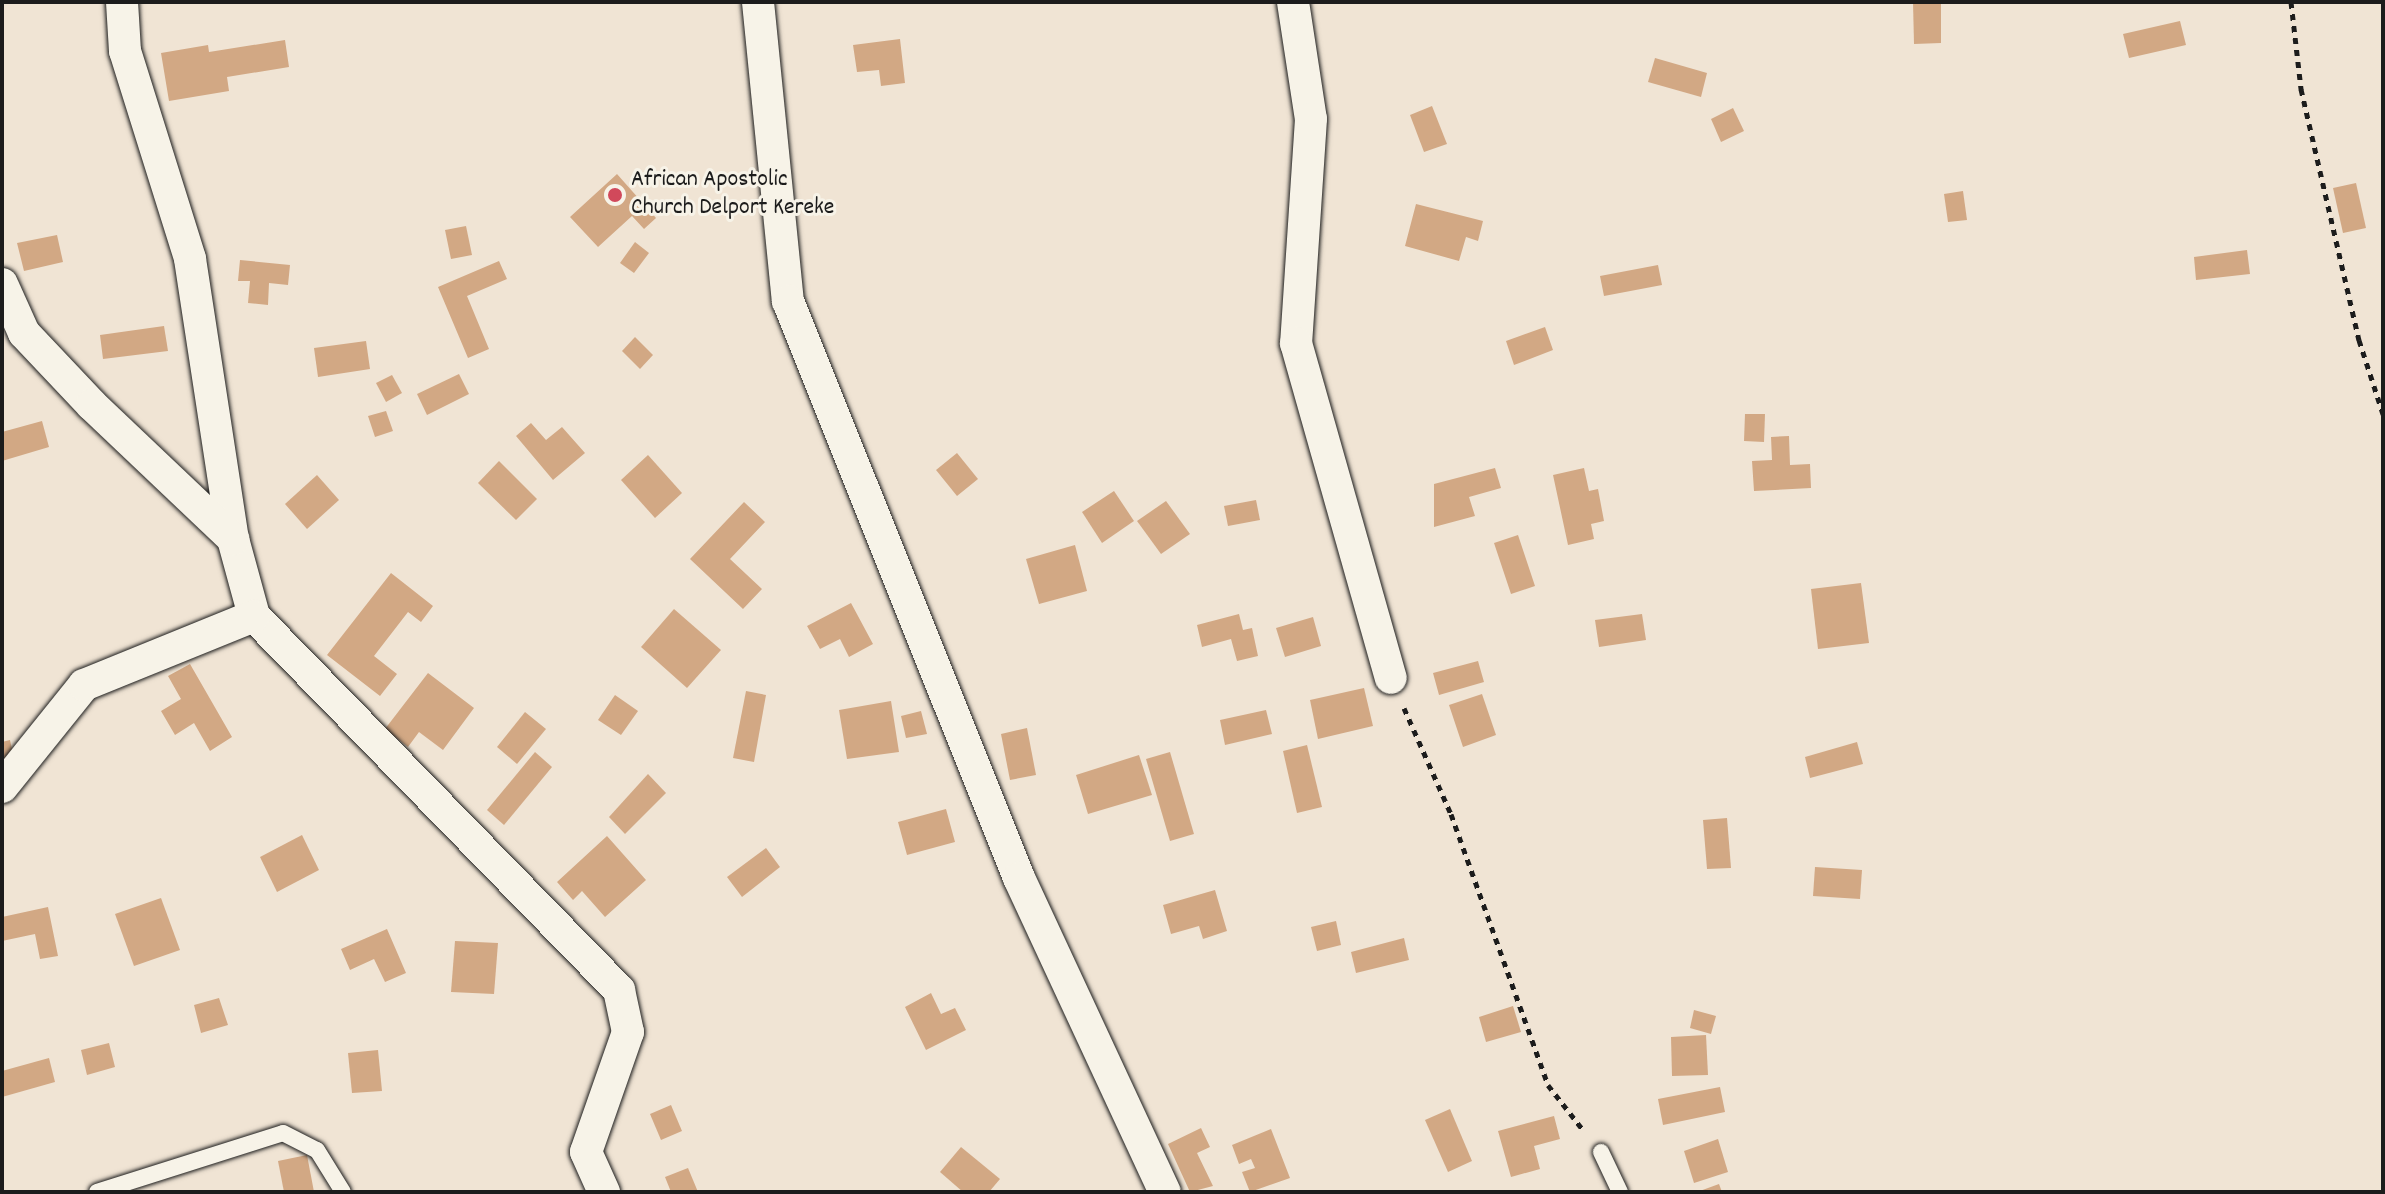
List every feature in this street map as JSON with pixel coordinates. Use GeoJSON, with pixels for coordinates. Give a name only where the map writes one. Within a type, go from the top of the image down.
{"type":"FeatureCollection","features":[{"type":"Feature","properties":{"kind":"street"},"geometry":{"type":"LineString","coordinates":[[122,2],[125,51],[190,259],[233,539],[254,616],[619,990],[628,1032],[586,1152],[604,1192]]}},
{"type":"Feature","properties":{"kind":"street"},"geometry":{"type":"LineString","coordinates":[[758,2],[788,301],[1019,878],[1165,1192]]}},
{"type":"Feature","properties":{"kind":"street"},"geometry":{"type":"LineString","coordinates":[[1293,2],[1311,119],[1296,343],[1391,678]]}},
{"type":"Feature","properties":{"kind":"street"},"geometry":{"type":"LineString","coordinates":[[2,284],[24,333],[92,405],[233,539]]}},
{"type":"Feature","properties":{"kind":"street"},"geometry":{"type":"LineString","coordinates":[[2,787],[84,685],[254,616]]}},
{"type":"Feature","properties":{"kind":"lane"},"geometry":{"type":"LineString","coordinates":[[97,1192],[283,1133],[317,1150],[343,1192]]}},
{"type":"Feature","properties":{"kind":"lane"},"geometry":{"type":"LineString","coordinates":[[1601,1152],[1620,1192]]}},
{"type":"Feature","properties":{"kind":"path"},"geometry":{"type":"LineString","coordinates":[[2291,2],[2301,89],[2359,340],[2383,414]]}},
{"type":"Feature","properties":{"kind":"path"},"geometry":{"type":"LineString","coordinates":[[1391,678],[1451,814],[1548,1085],[1601,1152]]}},
{"type":"Feature","properties":{"kind":"building"},"geometry":{"type":"Polygon","coordinates":[[[1913,2],[1941,2],[1941,43],[1914,44],[1913,2]]]}},
{"type":"Feature","properties":{"kind":"building"},"geometry":{"type":"Polygon","coordinates":[[[2180,21],[2186,45],[2129,58],[2123,34],[2180,21]]]}},
{"type":"Feature","properties":{"kind":"building"},"geometry":{"type":"Polygon","coordinates":[[[900,39],[905,83],[881,86],[879,70],[857,72],[853,45],[900,39]]]}},
{"type":"Feature","properties":{"kind":"building"},"geometry":{"type":"Polygon","coordinates":[[[285,40],[289,67],[227,77],[229,91],[169,101],[161,53],[208,45],[209,52],[285,40]]]}},
{"type":"Feature","properties":{"kind":"building"},"geometry":{"type":"Polygon","coordinates":[[[1655,58],[1707,73],[1701,97],[1648,82],[1655,58]]]}},
{"type":"Feature","properties":{"kind":"building"},"geometry":{"type":"Polygon","coordinates":[[[1432,106],[1447,144],[1424,152],[1410,115],[1432,106]]]}},
{"type":"Feature","properties":{"kind":"building"},"geometry":{"type":"Polygon","coordinates":[[[1733,108],[1744,131],[1721,142],[1711,119],[1733,108]]]}},
{"type":"Feature","properties":{"kind":"building","name":"African Apostolic Church Delport Kereke"},"geometry":{"type":"Polygon","coordinates":[[[617,174],[656,218],[644,229],[632,216],[598,247],[570,217],[617,174]]]}},
{"type":"Feature","properties":{"kind":"building"},"geometry":{"type":"Polygon","coordinates":[[[2356,183],[2366,228],[2343,233],[2333,188],[2356,183]]]}},
{"type":"Feature","properties":{"kind":"building"},"geometry":{"type":"Polygon","coordinates":[[[1963,191],[1967,220],[1948,222],[1944,194],[1963,191]]]}},
{"type":"Feature","properties":{"kind":"building"},"geometry":{"type":"Polygon","coordinates":[[[1416,204],[1483,221],[1478,241],[1466,237],[1459,261],[1405,246],[1416,204]]]}},
{"type":"Feature","properties":{"kind":"building"},"geometry":{"type":"Polygon","coordinates":[[[466,226],[472,255],[451,259],[445,230],[466,226]]]}},
{"type":"Feature","properties":{"kind":"building"},"geometry":{"type":"Polygon","coordinates":[[[57,235],[63,262],[24,271],[17,243],[57,235]]]}},
{"type":"Feature","properties":{"kind":"building"},"geometry":{"type":"Polygon","coordinates":[[[635,242],[649,253],[634,273],[620,263],[635,242]]]}},
{"type":"Feature","properties":{"kind":"building"},"geometry":{"type":"Polygon","coordinates":[[[2247,250],[2250,274],[2196,280],[2194,257],[2247,250]]]}},
{"type":"Feature","properties":{"kind":"building"},"geometry":{"type":"Polygon","coordinates":[[[240,260],[290,265],[288,285],[269,283],[268,305],[248,303],[250,281],[238,281],[240,260]]]}},
{"type":"Feature","properties":{"kind":"building"},"geometry":{"type":"Polygon","coordinates":[[[499,261],[507,279],[467,296],[489,349],[468,358],[438,287],[499,261]]]}},
{"type":"Feature","properties":{"kind":"building"},"geometry":{"type":"Polygon","coordinates":[[[1658,265],[1662,285],[1604,296],[1600,276],[1658,265]]]}},
{"type":"Feature","properties":{"kind":"building"},"geometry":{"type":"Polygon","coordinates":[[[164,326],[168,351],[103,359],[100,335],[164,326]]]}},
{"type":"Feature","properties":{"kind":"building"},"geometry":{"type":"Polygon","coordinates":[[[1545,327],[1553,350],[1514,365],[1506,341],[1545,327]]]}},
{"type":"Feature","properties":{"kind":"building"},"geometry":{"type":"Polygon","coordinates":[[[635,337],[653,355],[640,369],[622,351],[635,337]]]}},
{"type":"Feature","properties":{"kind":"building"},"geometry":{"type":"Polygon","coordinates":[[[366,341],[370,369],[318,377],[314,348],[366,341]]]}},
{"type":"Feature","properties":{"kind":"building"},"geometry":{"type":"Polygon","coordinates":[[[459,374],[469,394],[427,415],[417,394],[459,374]]]}},
{"type":"Feature","properties":{"kind":"building"},"geometry":{"type":"Polygon","coordinates":[[[392,375],[402,393],[386,402],[376,383],[392,375]]]}},
{"type":"Feature","properties":{"kind":"building"},"geometry":{"type":"Polygon","coordinates":[[[386,411],[393,431],[375,437],[368,416],[386,411]]]}},
{"type":"Feature","properties":{"kind":"building"},"geometry":{"type":"Polygon","coordinates":[[[1745,414],[1765,414],[1764,442],[1744,441],[1745,414]]]}},
{"type":"Feature","properties":{"kind":"building"},"geometry":{"type":"Polygon","coordinates":[[[42,421],[49,447],[2,461],[2,432],[42,421]]]}},
{"type":"Feature","properties":{"kind":"building"},"geometry":{"type":"Polygon","coordinates":[[[531,423],[546,440],[562,427],[585,453],[553,480],[516,436],[531,423]]]}},
{"type":"Feature","properties":{"kind":"building"},"geometry":{"type":"Polygon","coordinates":[[[1789,436],[1790,465],[1810,464],[1811,488],[1754,491],[1752,461],[1772,460],[1771,437],[1789,436]]]}},
{"type":"Feature","properties":{"kind":"building"},"geometry":{"type":"Polygon","coordinates":[[[957,453],[978,479],[957,496],[936,470],[957,453]]]}},
{"type":"Feature","properties":{"kind":"building"},"geometry":{"type":"Polygon","coordinates":[[[648,455],[682,493],[655,518],[621,480],[648,455]]]}},
{"type":"Feature","properties":{"kind":"building"},"geometry":{"type":"Polygon","coordinates":[[[499,461],[537,499],[516,520],[478,483],[499,461]]]}},
{"type":"Feature","properties":{"kind":"building"},"geometry":{"type":"Polygon","coordinates":[[[1495,468],[1501,488],[1469,497],[1475,516],[1434,527],[1434,484],[1495,468]]]}},
{"type":"Feature","properties":{"kind":"building"},"geometry":{"type":"Polygon","coordinates":[[[1584,468],[1589,491],[1598,489],[1604,521],[1591,524],[1594,539],[1568,545],[1553,475],[1584,468]]]}},
{"type":"Feature","properties":{"kind":"building"},"geometry":{"type":"Polygon","coordinates":[[[317,475],[339,500],[307,529],[285,504],[317,475]]]}},
{"type":"Feature","properties":{"kind":"building"},"geometry":{"type":"Polygon","coordinates":[[[1114,491],[1134,521],[1102,543],[1082,512],[1114,491]]]}},
{"type":"Feature","properties":{"kind":"building"},"geometry":{"type":"Polygon","coordinates":[[[1256,500],[1260,520],[1228,526],[1224,506],[1256,500]]]}},
{"type":"Feature","properties":{"kind":"building"},"geometry":{"type":"Polygon","coordinates":[[[1166,501],[1190,534],[1161,554],[1137,521],[1166,501]]]}},
{"type":"Feature","properties":{"kind":"building"},"geometry":{"type":"Polygon","coordinates":[[[744,502],[765,522],[730,559],[762,589],[743,609],[690,559],[744,502]]]}},
{"type":"Feature","properties":{"kind":"building"},"geometry":{"type":"Polygon","coordinates":[[[1518,535],[1535,586],[1511,594],[1494,543],[1518,535]]]}},
{"type":"Feature","properties":{"kind":"building"},"geometry":{"type":"Polygon","coordinates":[[[1075,545],[1087,591],[1039,604],[1026,559],[1075,545]]]}},
{"type":"Feature","properties":{"kind":"building"},"geometry":{"type":"Polygon","coordinates":[[[391,573],[433,606],[421,622],[408,612],[374,656],[397,674],[380,696],[327,655],[391,573]]]}},
{"type":"Feature","properties":{"kind":"building"},"geometry":{"type":"Polygon","coordinates":[[[1861,583],[1869,643],[1818,649],[1811,589],[1861,583]]]}},
{"type":"Feature","properties":{"kind":"building"},"geometry":{"type":"Polygon","coordinates":[[[851,603],[873,644],[849,657],[840,639],[820,649],[807,626],[851,603]]]}},
{"type":"Feature","properties":{"kind":"building"},"geometry":{"type":"Polygon","coordinates":[[[674,609],[721,650],[687,688],[641,647],[674,609]]]}},
{"type":"Feature","properties":{"kind":"building"},"geometry":{"type":"Polygon","coordinates":[[[1239,614],[1243,630],[1252,628],[1258,656],[1237,661],[1231,639],[1202,647],[1197,625],[1239,614]]]}},
{"type":"Feature","properties":{"kind":"building"},"geometry":{"type":"Polygon","coordinates":[[[1642,614],[1646,640],[1599,647],[1595,620],[1642,614]]]}},
{"type":"Feature","properties":{"kind":"building"},"geometry":{"type":"Polygon","coordinates":[[[1313,617],[1321,646],[1285,657],[1276,628],[1313,617]]]}},
{"type":"Feature","properties":{"kind":"building"},"geometry":{"type":"Polygon","coordinates":[[[1478,661],[1484,682],[1439,695],[1433,673],[1478,661]]]}},
{"type":"Feature","properties":{"kind":"building"},"geometry":{"type":"Polygon","coordinates":[[[190,664],[232,737],[210,751],[194,723],[175,735],[161,711],[181,699],[168,676],[190,664]]]}},
{"type":"Feature","properties":{"kind":"building"},"geometry":{"type":"Polygon","coordinates":[[[428,673],[474,708],[443,750],[419,732],[408,747],[385,729],[428,673]]]}},
{"type":"Feature","properties":{"kind":"building"},"geometry":{"type":"Polygon","coordinates":[[[1364,688],[1373,726],[1318,739],[1310,700],[1364,688]]]}},
{"type":"Feature","properties":{"kind":"building"},"geometry":{"type":"Polygon","coordinates":[[[746,691],[766,695],[754,762],[733,758],[746,691]]]}},
{"type":"Feature","properties":{"kind":"building"},"geometry":{"type":"Polygon","coordinates":[[[1482,694],[1496,735],[1463,747],[1449,705],[1482,694]]]}},
{"type":"Feature","properties":{"kind":"building"},"geometry":{"type":"Polygon","coordinates":[[[615,695],[638,711],[621,735],[598,720],[615,695]]]}},
{"type":"Feature","properties":{"kind":"building"},"geometry":{"type":"Polygon","coordinates":[[[891,701],[899,752],[847,759],[839,710],[891,701]]]}},
{"type":"Feature","properties":{"kind":"building"},"geometry":{"type":"Polygon","coordinates":[[[1266,710],[1272,734],[1225,745],[1220,720],[1266,710]]]}},
{"type":"Feature","properties":{"kind":"building"},"geometry":{"type":"Polygon","coordinates":[[[921,711],[927,734],[906,738],[901,716],[921,711]]]}},
{"type":"Feature","properties":{"kind":"building"},"geometry":{"type":"Polygon","coordinates":[[[525,712],[546,729],[517,764],[497,747],[525,712]]]}},
{"type":"Feature","properties":{"kind":"building"},"geometry":{"type":"Polygon","coordinates":[[[1027,728],[1036,775],[1010,780],[1001,734],[1027,728]]]}},
{"type":"Feature","properties":{"kind":"building"},"geometry":{"type":"Polygon","coordinates":[[[10,740],[15,763],[2,766],[2,742],[10,740]]]}},
{"type":"Feature","properties":{"kind":"building"},"geometry":{"type":"Polygon","coordinates":[[[1857,742],[1863,764],[1810,778],[1805,757],[1857,742]]]}},
{"type":"Feature","properties":{"kind":"building"},"geometry":{"type":"Polygon","coordinates":[[[1307,745],[1322,807],[1297,813],[1283,751],[1307,745]]]}},
{"type":"Feature","properties":{"kind":"building"},"geometry":{"type":"Polygon","coordinates":[[[535,752],[552,767],[504,825],[487,810],[535,752]]]}},
{"type":"Feature","properties":{"kind":"building"},"geometry":{"type":"Polygon","coordinates":[[[1170,752],[1194,834],[1170,841],[1146,759],[1170,752]]]}},
{"type":"Feature","properties":{"kind":"building"},"geometry":{"type":"Polygon","coordinates":[[[1139,755],[1152,795],[1088,814],[1076,775],[1139,755]]]}},
{"type":"Feature","properties":{"kind":"building"},"geometry":{"type":"Polygon","coordinates":[[[648,774],[666,793],[625,834],[609,817],[648,774]]]}},
{"type":"Feature","properties":{"kind":"building"},"geometry":{"type":"Polygon","coordinates":[[[946,809],[955,842],[907,855],[898,822],[946,809]]]}},
{"type":"Feature","properties":{"kind":"building"},"geometry":{"type":"Polygon","coordinates":[[[1727,818],[1731,868],[1707,869],[1703,820],[1727,818]]]}},
{"type":"Feature","properties":{"kind":"building"},"geometry":{"type":"Polygon","coordinates":[[[302,835],[319,870],[277,892],[260,857],[302,835]]]}},
{"type":"Feature","properties":{"kind":"building"},"geometry":{"type":"Polygon","coordinates":[[[607,836],[646,880],[605,917],[582,891],[573,900],[557,882],[607,836]]]}},
{"type":"Feature","properties":{"kind":"building"},"geometry":{"type":"Polygon","coordinates":[[[766,848],[780,867],[742,897],[727,877],[766,848]]]}},
{"type":"Feature","properties":{"kind":"building"},"geometry":{"type":"Polygon","coordinates":[[[1815,867],[1862,870],[1860,899],[1813,896],[1815,867]]]}},
{"type":"Feature","properties":{"kind":"building"},"geometry":{"type":"Polygon","coordinates":[[[1215,890],[1227,931],[1203,939],[1199,926],[1171,934],[1163,905],[1215,890]]]}},
{"type":"Feature","properties":{"kind":"building"},"geometry":{"type":"Polygon","coordinates":[[[161,898],[180,950],[134,966],[115,914],[161,898]]]}},
{"type":"Feature","properties":{"kind":"building"},"geometry":{"type":"Polygon","coordinates":[[[48,907],[58,956],[40,959],[35,934],[2,941],[2,917],[48,907]]]}},
{"type":"Feature","properties":{"kind":"building"},"geometry":{"type":"Polygon","coordinates":[[[1336,921],[1341,945],[1317,951],[1311,927],[1336,921]]]}},
{"type":"Feature","properties":{"kind":"building"},"geometry":{"type":"Polygon","coordinates":[[[387,929],[406,973],[385,982],[374,959],[350,970],[341,949],[387,929]]]}},
{"type":"Feature","properties":{"kind":"building"},"geometry":{"type":"Polygon","coordinates":[[[1404,938],[1409,960],[1356,973],[1351,952],[1404,938]]]}},
{"type":"Feature","properties":{"kind":"building"},"geometry":{"type":"Polygon","coordinates":[[[455,941],[498,943],[494,994],[451,992],[455,941]]]}},
{"type":"Feature","properties":{"kind":"building"},"geometry":{"type":"Polygon","coordinates":[[[931,993],[941,1014],[955,1008],[966,1030],[926,1050],[905,1007],[931,993]]]}},
{"type":"Feature","properties":{"kind":"building"},"geometry":{"type":"Polygon","coordinates":[[[219,998],[228,1025],[201,1033],[194,1005],[219,998]]]}},
{"type":"Feature","properties":{"kind":"building"},"geometry":{"type":"Polygon","coordinates":[[[1513,1006],[1521,1032],[1486,1042],[1479,1017],[1513,1006]]]}},
{"type":"Feature","properties":{"kind":"building"},"geometry":{"type":"Polygon","coordinates":[[[1694,1010],[1716,1016],[1711,1034],[1690,1028],[1694,1010]]]}},
{"type":"Feature","properties":{"kind":"building"},"geometry":{"type":"Polygon","coordinates":[[[1706,1035],[1708,1075],[1672,1076],[1671,1037],[1706,1035]]]}},
{"type":"Feature","properties":{"kind":"building"},"geometry":{"type":"Polygon","coordinates":[[[109,1043],[115,1067],[87,1075],[81,1050],[109,1043]]]}},
{"type":"Feature","properties":{"kind":"building"},"geometry":{"type":"Polygon","coordinates":[[[378,1050],[382,1091],[352,1093],[348,1053],[378,1050]]]}},
{"type":"Feature","properties":{"kind":"building"},"geometry":{"type":"Polygon","coordinates":[[[49,1058],[55,1082],[2,1097],[2,1071],[49,1058]]]}},
{"type":"Feature","properties":{"kind":"building"},"geometry":{"type":"Polygon","coordinates":[[[1720,1087],[1725,1112],[1663,1125],[1658,1099],[1720,1087]]]}},
{"type":"Feature","properties":{"kind":"building"},"geometry":{"type":"Polygon","coordinates":[[[671,1105],[682,1131],[661,1140],[650,1114],[671,1105]]]}},
{"type":"Feature","properties":{"kind":"building"},"geometry":{"type":"Polygon","coordinates":[[[1450,1109],[1472,1161],[1448,1172],[1425,1120],[1450,1109]]]}},
{"type":"Feature","properties":{"kind":"building"},"geometry":{"type":"Polygon","coordinates":[[[1554,1116],[1560,1139],[1534,1146],[1540,1169],[1511,1177],[1498,1131],[1554,1116]]]}},
{"type":"Feature","properties":{"kind":"building"},"geometry":{"type":"Polygon","coordinates":[[[1201,1128],[1210,1147],[1197,1153],[1213,1186],[1190,1192],[1168,1144],[1201,1128]]]}},
{"type":"Feature","properties":{"kind":"building"},"geometry":{"type":"Polygon","coordinates":[[[1271,1129],[1290,1178],[1250,1192],[1242,1172],[1255,1168],[1251,1159],[1239,1164],[1232,1145],[1271,1129]]]}},
{"type":"Feature","properties":{"kind":"building"},"geometry":{"type":"Polygon","coordinates":[[[1718,1139],[1728,1172],[1694,1183],[1684,1151],[1718,1139]]]}},
{"type":"Feature","properties":{"kind":"building"},"geometry":{"type":"Polygon","coordinates":[[[961,1147],[1000,1179],[989,1192],[963,1192],[940,1172],[961,1147]]]}},
{"type":"Feature","properties":{"kind":"building"},"geometry":{"type":"Polygon","coordinates":[[[307,1155],[314,1192],[284,1192],[278,1161],[307,1155]]]}},
{"type":"Feature","properties":{"kind":"building"},"geometry":{"type":"Polygon","coordinates":[[[688,1168],[698,1192],[671,1192],[665,1177],[688,1168]]]}},
{"type":"Feature","properties":{"kind":"building"},"geometry":{"type":"Polygon","coordinates":[[[1719,1184],[1722,1192],[1697,1192],[1719,1184]]]}},
{"type":"Feature","properties":{"kind":"place","name":"African Apostolic Church Delport Kereke"},"geometry":{"type":"Point","coordinates":[615,195]}}]}
